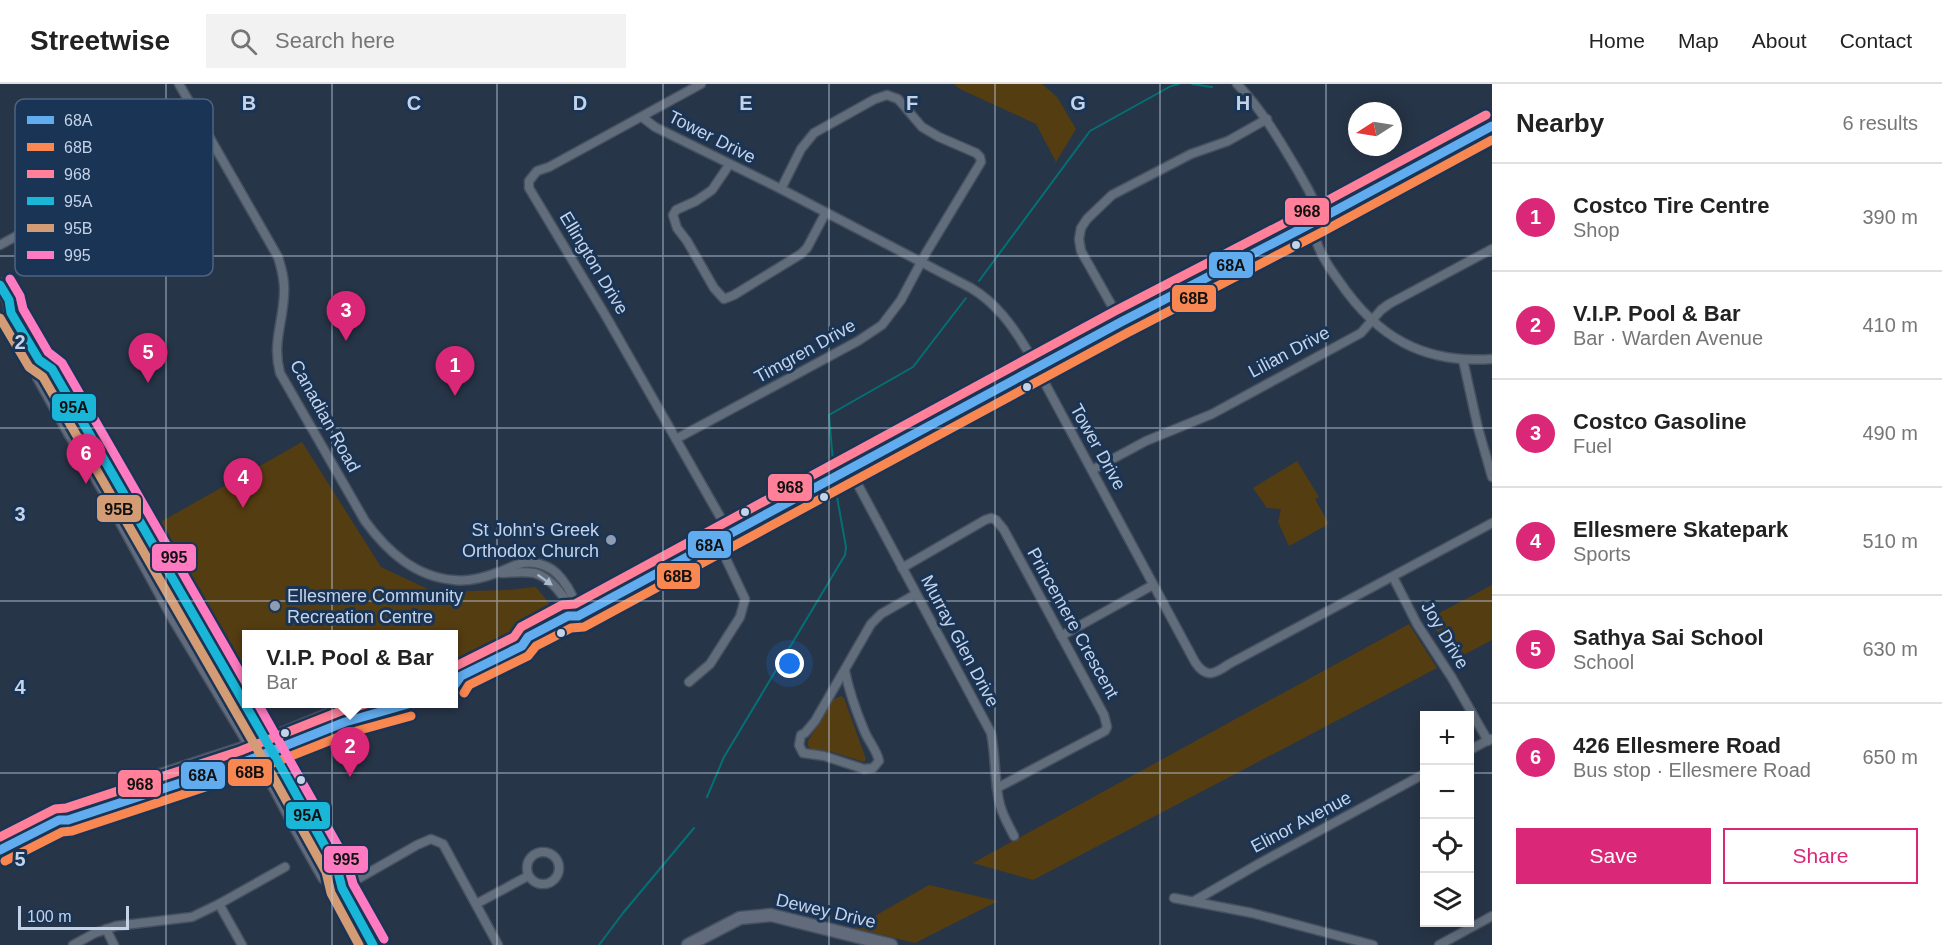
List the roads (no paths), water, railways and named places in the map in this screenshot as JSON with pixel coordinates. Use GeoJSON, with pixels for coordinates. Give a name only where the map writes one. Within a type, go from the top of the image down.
{"type":"FeatureCollection","features":[{"type":"Feature","properties":{"kind":"main road"},"geometry":{"type":"LineString","coordinates":[[458,675],[522,646],[534,646],[574,623],[578,616],[1121,322],[1492,126]]}},
{"type":"Feature","properties":{"kind":"main road"},"geometry":{"type":"LineString","coordinates":[[0,285],[9,300],[5,311],[39,360],[52,369],[242,701]]}},
{"type":"Feature","properties":{"kind":"main road"},"geometry":{"type":"LineString","coordinates":[[39,360],[39,378],[105,491],[176,621],[254,751],[324,877],[342,888]]}},
{"type":"Feature","properties":{"kind":"main road"},"geometry":{"type":"LineString","coordinates":[[105,491],[118,484]]}},
{"type":"Feature","properties":{"kind":"main road"},"geometry":{"type":"LineString","coordinates":[[246,708],[337,868],[342,888],[373,945]]}},
{"type":"Feature","properties":{"kind":"main road"},"geometry":{"type":"LineString","coordinates":[[268,746],[325,716],[352,708]]}},
{"type":"Feature","properties":{"kind":"main road"},"geometry":{"type":"LineString","coordinates":[[0,850],[59,819],[68,820],[268,746],[394,708]]}},
{"type":"Feature","properties":{"kind":"main road","name":"Dewey Drive"},"geometry":{"type":"LineString","coordinates":[[688,945],[740,918],[771,915],[891,945]]}},
{"type":"Feature","properties":{"kind":"street","name":"Canadian Road"},"geometry":{"type":"LineString","coordinates":[[179,84],[188,99]]}},
{"type":"Feature","properties":{"kind":"street","name":"Ellington Drive"},"geometry":{"type":"LineString","coordinates":[[701,84],[549,167],[537,171],[529,181],[529,188],[607,318],[730,534]]}},
{"type":"Feature","properties":{"kind":"street"},"geometry":{"type":"LineString","coordinates":[[1237,84],[1280,139],[1315,205],[1314,236],[1332,271],[1353,301],[1393,338],[1420,350],[1436,356],[1463,360],[1492,359]]}},
{"type":"Feature","properties":{"kind":"street","name":"Timgren Drive"},"geometry":{"type":"LineString","coordinates":[[676,439],[874,332],[887,320],[901,300],[981,162],[976,153],[939,137],[922,126],[898,99],[887,95],[875,99],[818,130],[801,149],[781,189]]}},
{"type":"Feature","properties":{"kind":"street","name":"Tower Drive"},"geometry":{"type":"LineString","coordinates":[[642,117],[655,127],[781,189],[985,297],[1013,327],[1032,357],[1195,662],[1209,674],[1217,672],[1492,523]]}},
{"type":"Feature","properties":{"kind":"street"},"geometry":{"type":"LineString","coordinates":[[1121,322],[1081,251],[1080,233],[1087,219],[1112,195],[1140,179],[1191,154],[1228,141],[1267,120]]}},
{"type":"Feature","properties":{"kind":"street","name":"Canadian Road"},"geometry":{"type":"LineString","coordinates":[[213,143],[278,257],[283,272],[284,292],[276,349],[280,373],[375,535],[399,559],[430,575],[463,580],[499,573],[518,564],[531,563],[548,567],[566,584],[576,602],[578,616]]}},
{"type":"Feature","properties":{"kind":"street"},"geometry":{"type":"LineString","coordinates":[[729,165],[712,190],[696,201],[676,210],[673,215],[677,228],[717,293],[724,298],[734,295],[801,254],[807,248],[825,214]]}},
{"type":"Feature","properties":{"kind":"street"},"geometry":{"type":"LineString","coordinates":[[0,245],[15,237]]}},
{"type":"Feature","properties":{"kind":"street","name":"Lilian Drive"},"geometry":{"type":"LineString","coordinates":[[1092,470],[1146,441],[1212,414],[1360,333],[1389,304],[1492,249]]}},
{"type":"Feature","properties":{"kind":"street"},"geometry":{"type":"LineString","coordinates":[[1463,360],[1478,428],[1492,477]]}},
{"type":"Feature","properties":{"kind":"street","name":"Murray Glen Drive"},"geometry":{"type":"LineString","coordinates":[[850,470],[991,733],[1002,811],[1014,836]]}},
{"type":"Feature","properties":{"kind":"street","name":"Princemere Crescent"},"geometry":{"type":"LineString","coordinates":[[902,568],[985,520],[991,518],[996,520],[1004,530],[1104,715],[1107,727],[1105,731],[997,788]]}},
{"type":"Feature","properties":{"kind":"street"},"geometry":{"type":"LineString","coordinates":[[689,682],[710,664],[740,617],[745,599],[718,542]]}},
{"type":"Feature","properties":{"kind":"street","name":"Joy Drive"},"geometry":{"type":"LineString","coordinates":[[1393,577],[1417,624],[1490,739]]}},
{"type":"Feature","properties":{"kind":"street"},"geometry":{"type":"LineString","coordinates":[[1061,636],[1153,585]]}},
{"type":"Feature","properties":{"kind":"street"},"geometry":{"type":"LineString","coordinates":[[845,670],[865,731],[878,755],[879,761],[873,768],[864,769],[824,756],[803,753],[800,748],[801,735],[815,721],[871,624],[881,614],[916,594]]}},
{"type":"Feature","properties":{"kind":"street"},"geometry":{"type":"LineString","coordinates":[[1474,748],[1490,739]]}},
{"type":"Feature","properties":{"kind":"street","name":"Elinor Avenue"},"geometry":{"type":"LineString","coordinates":[[1194,901],[1260,862],[1420,777]]}},
{"type":"Feature","properties":{"kind":"street"},"geometry":{"type":"LineString","coordinates":[[342,888],[431,839],[443,844],[498,945]]}},
{"type":"Feature","properties":{"kind":"street"},"geometry":{"type":"LineString","coordinates":[[74,945],[94,933],[122,925],[192,917],[285,867]]}},
{"type":"Feature","properties":{"kind":"street"},"geometry":{"type":"LineString","coordinates":[[476,904],[528,876]]}},
{"type":"Feature","properties":{"kind":"street"},"geometry":{"type":"LineString","coordinates":[[1174,898],[1252,913],[1372,945]]}},
{"type":"Feature","properties":{"kind":"street"},"geometry":{"type":"LineString","coordinates":[[219,904],[242,945]]}},
{"type":"Feature","properties":{"kind":"street"},"geometry":{"type":"LineString","coordinates":[[1440,945],[1492,916]]}},
{"type":"Feature","properties":{"kind":"street"},"geometry":{"type":"LineString","coordinates":[[106,929],[114,945]]}},
{"type":"Feature","properties":{"kind":"waterway"},"geometry":{"type":"LineString","coordinates":[[979,281],[1090,131],[1171,86],[1179,84]]}},
{"type":"Feature","properties":{"kind":"waterway"},"geometry":{"type":"LineString","coordinates":[[1192,84],[1212,87]]}},
{"type":"Feature","properties":{"kind":"waterway"},"geometry":{"type":"LineString","coordinates":[[833,462],[829,415],[913,367],[966,298]]}},
{"type":"Feature","properties":{"kind":"waterway"},"geometry":{"type":"LineString","coordinates":[[707,797],[724,757],[845,555],[846,547],[837,497]]}},
{"type":"Feature","properties":{"kind":"waterway"},"geometry":{"type":"LineString","coordinates":[[599,945],[694,828]]}},
{"type":"Feature","properties":{"kind":"place","name":"Costco Gasoline"},"geometry":{"type":"Point","coordinates":[346,341]}},
{"type":"Feature","properties":{"kind":"place","name":"Sathya Sai School"},"geometry":{"type":"Point","coordinates":[148,383]}},
{"type":"Feature","properties":{"kind":"place","name":"Costco Tire Centre"},"geometry":{"type":"Point","coordinates":[455,396]}},
{"type":"Feature","properties":{"kind":"place","name":"426 Ellesmere Road"},"geometry":{"type":"Point","coordinates":[86,484]}},
{"type":"Feature","properties":{"kind":"place","name":"Ellesmere Skatepark"},"geometry":{"type":"Point","coordinates":[243,508]}},
{"type":"Feature","properties":{"kind":"place","name":"St John's Greek Orthodox Church"},"geometry":{"type":"Point","coordinates":[611,540]}},
{"type":"Feature","properties":{"kind":"place","name":"Ellesmere Community Recreation Centre"},"geometry":{"type":"Point","coordinates":[275,606]}},
{"type":"Feature","properties":{"kind":"place","name":"V.I.P. Pool & Bar"},"geometry":{"type":"Point","coordinates":[350,777]}}]}
